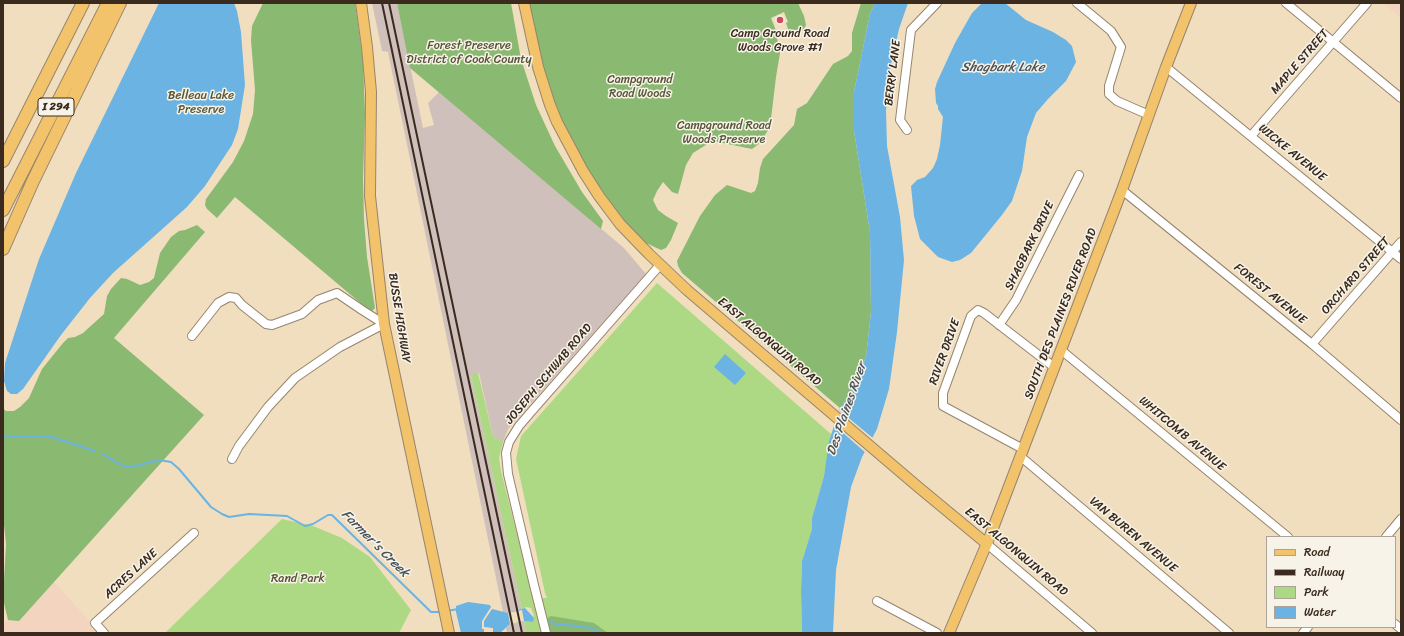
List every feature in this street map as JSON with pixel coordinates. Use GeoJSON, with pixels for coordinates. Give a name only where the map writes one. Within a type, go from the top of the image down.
{"type":"FeatureCollection","features":[{"type":"Feature","properties":{"kind":"highway","name":"I 294"},"geometry":{"type":"LineString","coordinates":[[3,161],[83,3]]}},
{"type":"Feature","properties":{"kind":"highway","name":"I 294"},"geometry":{"type":"LineString","coordinates":[[3,210],[108,3]]}},
{"type":"Feature","properties":{"kind":"highway"},"geometry":{"type":"LineString","coordinates":[[3,249],[33,181],[120,3]]}},
{"type":"Feature","properties":{"kind":"main road","name":"BUSSE HIGHWAY"},"geometry":{"type":"LineString","coordinates":[[361,3],[371,92],[370,196],[384,324],[449,633]]}},
{"type":"Feature","properties":{"kind":"main road","name":"EAST ALGONQUIN ROAD"},"geometry":{"type":"LineString","coordinates":[[524,3],[538,67],[550,105],[566,140],[583,171],[620,224],[686,290],[987,544]]}},
{"type":"Feature","properties":{"kind":"main road","name":"SOUTH DES PLAINES RIVER ROAD"},"geometry":{"type":"LineString","coordinates":[[949,633],[987,544],[1022,453],[1191,3]]}},
{"type":"Feature","properties":{"kind":"street","name":"BERRY LANE"},"geometry":{"type":"LineString","coordinates":[[907,130],[900,120],[911,30],[937,3]]}},
{"type":"Feature","properties":{"kind":"street"},"geometry":{"type":"LineString","coordinates":[[1077,3],[1111,31],[1122,47],[1109,86],[1109,94],[1117,101],[1148,115]]}},
{"type":"Feature","properties":{"kind":"street"},"geometry":{"type":"LineString","coordinates":[[1286,3],[1334,41],[1401,98]]}},
{"type":"Feature","properties":{"kind":"street","name":"MAPLE STREET"},"geometry":{"type":"LineString","coordinates":[[1252,136],[1367,3]]}},
{"type":"Feature","properties":{"kind":"street","name":"WICKE AVENUE"},"geometry":{"type":"LineString","coordinates":[[1166,67],[1401,259]]}},
{"type":"Feature","properties":{"kind":"street","name":"SHAGBARK DRIVE"},"geometry":{"type":"LineString","coordinates":[[1000,325],[1016,300],[1078,175]]}},
{"type":"Feature","properties":{"kind":"street","name":"FOREST AVENUE"},"geometry":{"type":"LineString","coordinates":[[1122,190],[1312,344],[1401,420]]}},
{"type":"Feature","properties":{"kind":"street","name":"ORCHARD STREET"},"geometry":{"type":"LineString","coordinates":[[1312,344],[1401,242]]}},
{"type":"Feature","properties":{"kind":"street","name":"JOSEPH SCHWAB ROAD"},"geometry":{"type":"LineString","coordinates":[[546,633],[508,474],[506,458],[509,442],[519,426],[660,265]]}},
{"type":"Feature","properties":{"kind":"street"},"geometry":{"type":"LineString","coordinates":[[192,336],[218,303],[229,296],[236,298],[242,305],[266,324],[272,325],[302,314],[318,300],[337,293],[384,324],[340,347],[295,378],[264,412],[238,446],[232,459]]}},
{"type":"Feature","properties":{"kind":"street","name":"RIVER DRIVE"},"geometry":{"type":"LineString","coordinates":[[943,406],[943,393],[971,316],[976,310],[981,311],[1000,325],[1054,368]]}},
{"type":"Feature","properties":{"kind":"street","name":"WHITCOMB AVENUE"},"geometry":{"type":"LineString","coordinates":[[1061,350],[1287,536]]}},
{"type":"Feature","properties":{"kind":"street","name":"VAN BUREN AVENUE"},"geometry":{"type":"LineString","coordinates":[[943,406],[1022,453],[1229,633]]}},
{"type":"Feature","properties":{"kind":"street"},"geometry":{"type":"LineString","coordinates":[[1387,536],[1401,519]]}},
{"type":"Feature","properties":{"kind":"street","name":"ACRES LANE"},"geometry":{"type":"LineString","coordinates":[[104,633],[95,623],[194,533]]}},
{"type":"Feature","properties":{"kind":"street","name":"EAST ALGONQUIN ROAD"},"geometry":{"type":"LineString","coordinates":[[987,544],[1092,633]]}},
{"type":"Feature","properties":{"kind":"street"},"geometry":{"type":"LineString","coordinates":[[877,601],[937,633]]}},
{"type":"Feature","properties":{"kind":"shaded area"},"geometry":{"type":"Polygon","coordinates":[[[372,3],[397,3],[423,128],[434,125],[428,103],[439,92],[624,248],[646,274],[508,429],[503,442],[493,436],[479,373],[471,375],[522,610],[508,613],[503,612],[388,52],[382,51],[372,3]]]}},
{"type":"Feature","properties":{"kind":"shaded area"},"geometry":{"type":"Polygon","coordinates":[[[1383,3],[1401,3],[1401,18],[1383,3]]]}},
{"type":"Feature","properties":{"kind":"shaded area"},"geometry":{"type":"Polygon","coordinates":[[[54,582],[100,633],[3,633],[3,625],[13,614],[19,621],[54,582]]]}},
{"type":"Feature","properties":{"kind":"shaded area"},"geometry":{"type":"Polygon","coordinates":[[[524,621],[526,633],[507,633],[506,628],[510,624],[524,621]]]}},
{"type":"Feature","properties":{"kind":"green space"},"geometry":{"type":"Polygon","coordinates":[[[263,3],[355,3],[363,60],[365,114],[363,179],[364,219],[367,257],[375,308],[371,312],[235,197],[217,218],[207,209],[205,205],[206,199],[233,162],[244,141],[253,114],[255,90],[251,40],[252,26],[263,3]]]}},
{"type":"Feature","properties":{"kind":"green space","name":"Forest Preserve District of Cook County"},"geometry":{"type":"Polygon","coordinates":[[[397,3],[511,3],[521,59],[536,105],[555,146],[582,192],[603,221],[601,229],[410,68],[397,3]]]}},
{"type":"Feature","properties":{"kind":"green space","name":"Campground Road Woods"},"geometry":{"type":"Polygon","coordinates":[[[529,3],[798,3],[806,25],[804,29],[795,35],[789,32],[786,23],[788,22],[784,12],[771,18],[775,28],[780,53],[770,127],[760,143],[752,149],[718,142],[709,143],[693,153],[686,165],[678,194],[672,192],[663,182],[657,191],[653,200],[658,210],[678,223],[666,248],[661,250],[644,242],[629,227],[610,204],[587,169],[553,100],[542,64],[529,3]]]}},
{"type":"Feature","properties":{"kind":"green space"},"geometry":{"type":"Polygon","coordinates":[[[861,3],[875,3],[870,14],[854,92],[854,131],[870,232],[871,312],[866,357],[853,389],[840,408],[682,273],[677,261],[700,216],[715,195],[727,185],[751,193],[755,191],[763,159],[794,125],[797,109],[807,103],[833,64],[848,56],[852,51],[852,33],[861,3]]]}},
{"type":"Feature","properties":{"kind":"green space"},"geometry":{"type":"Polygon","coordinates":[[[197,225],[205,232],[114,338],[204,415],[19,621],[8,620],[3,599],[6,544],[3,515],[3,408],[6,411],[14,411],[29,398],[42,369],[63,343],[68,338],[75,337],[83,333],[104,314],[107,296],[121,278],[140,285],[149,282],[154,278],[160,253],[171,237],[179,231],[197,225]]]}},
{"type":"Feature","properties":{"kind":"green space"},"geometry":{"type":"Polygon","coordinates":[[[657,283],[831,434],[824,476],[812,518],[812,529],[802,561],[802,633],[551,633],[541,598],[547,598],[516,459],[521,436],[657,283]]]}},
{"type":"Feature","properties":{"kind":"green space"},"geometry":{"type":"Polygon","coordinates":[[[478,373],[493,436],[503,442],[499,458],[501,471],[542,633],[526,633],[524,621],[532,622],[534,616],[531,608],[526,607],[522,610],[471,375],[478,373]]]}},
{"type":"Feature","properties":{"kind":"green space","name":"Rand Park"},"geometry":{"type":"Polygon","coordinates":[[[282,519],[313,526],[342,538],[370,557],[411,610],[399,633],[165,633],[282,519]]]}},
{"type":"Feature","properties":{"kind":"green space"},"geometry":{"type":"Polygon","coordinates":[[[551,616],[594,623],[608,633],[551,633],[547,618],[551,616]]]}},
{"type":"Feature","properties":{"kind":"water"},"geometry":{"type":"Polygon","coordinates":[[[159,3],[234,3],[241,32],[245,85],[238,129],[232,145],[205,186],[187,207],[113,273],[90,298],[61,335],[23,389],[17,394],[11,394],[7,391],[4,381],[5,363],[39,259],[76,173],[159,3]]]}},
{"type":"Feature","properties":{"kind":"water","name":"Des Plaines River"},"geometry":{"type":"Polygon","coordinates":[[[875,3],[908,3],[899,29],[890,69],[886,111],[887,146],[900,217],[904,260],[897,332],[889,389],[877,429],[862,457],[851,487],[836,570],[833,633],[802,633],[802,561],[812,529],[812,518],[824,476],[829,441],[840,408],[853,389],[866,357],[871,312],[870,232],[854,131],[854,92],[870,14],[875,3]]]}},
{"type":"Feature","properties":{"kind":"water","name":"Shagbark Lake"},"geometry":{"type":"Polygon","coordinates":[[[982,3],[1005,3],[1026,20],[1053,32],[1066,40],[1072,46],[1076,62],[1066,81],[1036,113],[1027,137],[1022,171],[1012,201],[971,253],[960,260],[952,262],[938,257],[920,239],[914,216],[911,186],[917,180],[925,177],[933,168],[937,159],[943,117],[936,103],[935,89],[937,82],[955,43],[972,13],[982,3]]]}},
{"type":"Feature","properties":{"kind":"water"},"geometry":{"type":"Polygon","coordinates":[[[725,354],[746,373],[735,385],[714,367],[725,354]]]}},
{"type":"Feature","properties":{"kind":"water"},"geometry":{"type":"Polygon","coordinates":[[[468,602],[490,605],[491,607],[482,621],[482,629],[484,629],[484,633],[461,633],[456,606],[468,602]]]}},
{"type":"Feature","properties":{"kind":"water"},"geometry":{"type":"Polygon","coordinates":[[[525,608],[534,618],[533,622],[524,621],[510,624],[500,633],[493,633],[493,628],[484,627],[484,621],[492,609],[508,613],[525,608]]]}},
{"type":"Feature","properties":{"kind":"pier"},"geometry":{"type":"Polygon","coordinates":[[[839,410],[874,439],[866,453],[834,425],[839,410]]]}},
{"type":"Feature","properties":{"kind":"pier"},"geometry":{"type":"Polygon","coordinates":[[[522,610],[524,621],[510,624],[508,613],[522,610]]]}},
{"type":"Feature","properties":{"kind":"waterway","name":"Farmer's Creek"},"geometry":{"type":"LineString","coordinates":[[3,436],[49,436],[95,451]]}},
{"type":"Feature","properties":{"kind":"waterway","name":"Farmer's Creek"},"geometry":{"type":"LineString","coordinates":[[103,454],[123,466],[131,467],[159,460],[171,462],[179,469],[211,507],[229,517],[249,514],[287,516],[305,526],[313,524],[328,515],[332,515],[431,612],[441,612]]}},
{"type":"Feature","properties":{"kind":"waterway","name":"Farmer's Creek"},"geometry":{"type":"LineString","coordinates":[[447,611],[458,609]]}},
{"type":"Feature","properties":{"kind":"waterway","name":"Farmer's Creek"},"geometry":{"type":"LineString","coordinates":[[550,623],[592,628],[601,633]]}},
{"type":"Feature","properties":{"kind":"railway"},"geometry":{"type":"LineString","coordinates":[[382,3],[514,633]]}},
{"type":"Feature","properties":{"kind":"railway"},"geometry":{"type":"LineString","coordinates":[[389,3],[522,633]]}},
{"type":"Feature","properties":{"kind":"place","name":"Camp Ground Road Woods Grove #1"},"geometry":{"type":"Point","coordinates":[780,20]}},
{"type":"Feature","properties":{"kind":"park label","name":"Belleau Lake Preserve"},"geometry":{"type":"Point","coordinates":[201,103]}},
{"type":"Feature","properties":{"kind":"park label","name":"Campground Road Woods Preserve"},"geometry":{"type":"Point","coordinates":[724,133]}}]}
